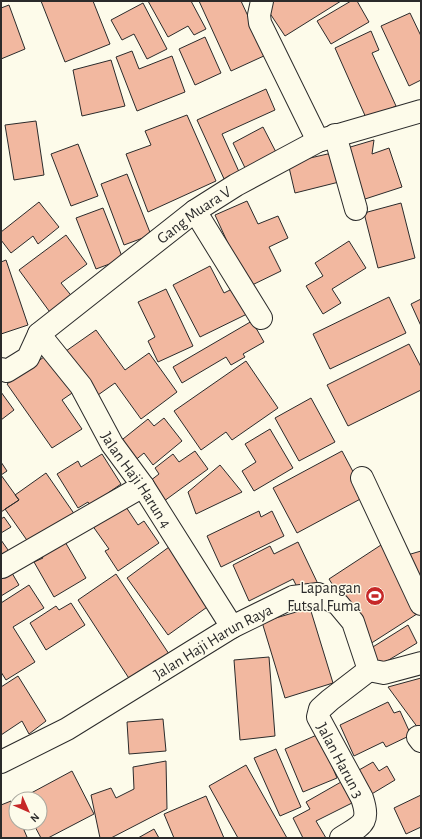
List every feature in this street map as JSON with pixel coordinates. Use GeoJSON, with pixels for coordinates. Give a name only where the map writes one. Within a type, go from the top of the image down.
{"type":"FeatureCollection","features":[{"type":"Feature","properties":{"kind":"street"},"geometry":{"type":"LineString","coordinates":[[260,3],[260,23],[268,42],[326,138],[356,209]]}},
{"type":"Feature","properties":{"kind":"street","name":"Gang Muara V"},"geometry":{"type":"LineString","coordinates":[[1,370],[7,371],[28,358],[39,334],[195,211],[236,185],[326,138],[421,111]]}},
{"type":"Feature","properties":{"kind":"street"},"geometry":{"type":"LineString","coordinates":[[195,211],[261,318]]}},
{"type":"Feature","properties":{"kind":"street","name":"Jalan Haji Harun 4"},"geometry":{"type":"LineString","coordinates":[[39,334],[81,386],[112,444],[143,486],[232,627]]}},
{"type":"Feature","properties":{"kind":"street"},"geometry":{"type":"LineString","coordinates":[[362,478],[421,604]]}},
{"type":"Feature","properties":{"kind":"street"},"geometry":{"type":"LineString","coordinates":[[2,567],[143,486]]}},
{"type":"Feature","properties":{"kind":"street","name":"Jalan Haji Harun Raya"},"geometry":{"type":"LineString","coordinates":[[1,762],[67,730],[232,627],[293,597],[318,594],[338,604],[353,622],[369,670]]}},
{"type":"Feature","properties":{"kind":"street"},"geometry":{"type":"LineString","coordinates":[[369,670],[384,673],[421,662]]}},
{"type":"Feature","properties":{"kind":"street","name":"Jalan Harun 3"},"geometry":{"type":"LineString","coordinates":[[341,838],[362,824],[366,819],[367,811],[362,798],[318,717],[320,709],[369,670]]}},
{"type":"Feature","properties":{"kind":"building"},"geometry":{"type":"Polygon","coordinates":[[[41,1],[93,1],[110,44],[65,62],[41,1]]]}},
{"type":"Feature","properties":{"kind":"building"},"geometry":{"type":"Polygon","coordinates":[[[148,1],[191,1],[206,29],[194,35],[188,26],[168,37],[148,1]]]}},
{"type":"Feature","properties":{"kind":"building"},"geometry":{"type":"Polygon","coordinates":[[[199,1],[241,1],[266,55],[231,71],[199,1]]]}},
{"type":"Feature","properties":{"kind":"building"},"geometry":{"type":"Polygon","coordinates":[[[273,1],[341,1],[285,36],[265,6],[273,1]]]}},
{"type":"Feature","properties":{"kind":"building"},"geometry":{"type":"Polygon","coordinates":[[[351,1],[357,1],[369,22],[331,44],[317,21],[351,1]]]}},
{"type":"Feature","properties":{"kind":"building"},"geometry":{"type":"Polygon","coordinates":[[[143,3],[167,49],[147,59],[134,34],[122,40],[111,20],[143,3]]]}},
{"type":"Feature","properties":{"kind":"building"},"geometry":{"type":"Polygon","coordinates":[[[9,5],[25,49],[1,59],[1,8],[9,5]]]}},
{"type":"Feature","properties":{"kind":"building"},"geometry":{"type":"Polygon","coordinates":[[[410,13],[421,36],[421,80],[409,86],[381,26],[410,13]]]}},
{"type":"Feature","properties":{"kind":"building"},"geometry":{"type":"Polygon","coordinates":[[[371,31],[379,50],[372,53],[396,106],[367,120],[335,48],[371,31]]]}},
{"type":"Feature","properties":{"kind":"building"},"geometry":{"type":"Polygon","coordinates":[[[205,37],[221,73],[195,85],[179,49],[205,37]]]}},
{"type":"Feature","properties":{"kind":"building"},"geometry":{"type":"Polygon","coordinates":[[[132,51],[139,69],[172,56],[185,92],[137,111],[116,57],[132,51]]]}},
{"type":"Feature","properties":{"kind":"building"},"geometry":{"type":"Polygon","coordinates":[[[111,60],[125,106],[82,116],[73,70],[111,60]]]}},
{"type":"Feature","properties":{"kind":"building"},"geometry":{"type":"Polygon","coordinates":[[[266,89],[275,110],[222,134],[240,174],[225,181],[197,120],[266,89]]]}},
{"type":"Feature","properties":{"kind":"building"},"geometry":{"type":"Polygon","coordinates":[[[187,115],[216,181],[148,212],[126,154],[151,145],[145,131],[187,115]]]}},
{"type":"Feature","properties":{"kind":"building"},"geometry":{"type":"Polygon","coordinates":[[[36,121],[44,175],[14,180],[5,125],[36,121]]]}},
{"type":"Feature","properties":{"kind":"building"},"geometry":{"type":"Polygon","coordinates":[[[263,127],[278,156],[247,172],[233,143],[263,127]]]}},
{"type":"Feature","properties":{"kind":"building"},"geometry":{"type":"Polygon","coordinates":[[[374,140],[372,154],[389,148],[402,187],[362,200],[347,148],[374,140]]]}},
{"type":"Feature","properties":{"kind":"building"},"geometry":{"type":"Polygon","coordinates":[[[78,144],[98,196],[71,206],[51,154],[78,144]]]}},
{"type":"Feature","properties":{"kind":"building"},"geometry":{"type":"Polygon","coordinates":[[[332,153],[339,182],[295,193],[288,163],[332,153]]]}},
{"type":"Feature","properties":{"kind":"building"},"geometry":{"type":"Polygon","coordinates":[[[127,174],[151,235],[124,245],[101,184],[127,174]]]}},
{"type":"Feature","properties":{"kind":"building"},"geometry":{"type":"Polygon","coordinates":[[[247,201],[258,224],[278,216],[288,238],[269,247],[281,271],[248,287],[215,215],[247,201]]]}},
{"type":"Feature","properties":{"kind":"building"},"geometry":{"type":"Polygon","coordinates":[[[39,202],[59,227],[38,244],[33,236],[11,253],[1,240],[1,232],[39,202]]]}},
{"type":"Feature","properties":{"kind":"building"},"geometry":{"type":"Polygon","coordinates":[[[401,203],[415,258],[378,268],[364,213],[401,203]]]}},
{"type":"Feature","properties":{"kind":"building"},"geometry":{"type":"Polygon","coordinates":[[[103,208],[123,259],[96,269],[76,218],[103,208]]]}},
{"type":"Feature","properties":{"kind":"building"},"geometry":{"type":"Polygon","coordinates":[[[66,235],[87,264],[61,283],[74,299],[52,315],[19,270],[66,235]]]}},
{"type":"Feature","properties":{"kind":"building"},"geometry":{"type":"Polygon","coordinates":[[[349,241],[366,268],[332,289],[341,303],[323,314],[306,286],[323,276],[315,263],[349,241]]]}},
{"type":"Feature","properties":{"kind":"building"},"geometry":{"type":"Polygon","coordinates":[[[6,260],[28,325],[1,334],[1,262],[6,260]]]}},
{"type":"Feature","properties":{"kind":"building"},"geometry":{"type":"Polygon","coordinates":[[[210,266],[224,293],[234,288],[247,314],[200,337],[173,285],[210,266]]]}},
{"type":"Feature","properties":{"kind":"building"},"geometry":{"type":"Polygon","coordinates":[[[166,289],[193,346],[158,362],[148,341],[155,337],[138,302],[166,289]]]}},
{"type":"Feature","properties":{"kind":"building"},"geometry":{"type":"Polygon","coordinates":[[[389,297],[406,333],[330,369],[313,334],[389,297]]]}},
{"type":"Feature","properties":{"kind":"building"},"geometry":{"type":"Polygon","coordinates":[[[421,299],[421,326],[411,304],[421,299]]]}},
{"type":"Feature","properties":{"kind":"building"},"geometry":{"type":"Polygon","coordinates":[[[252,321],[264,342],[243,354],[245,357],[231,365],[226,357],[182,383],[173,367],[252,321]]]}},
{"type":"Feature","properties":{"kind":"building"},"geometry":{"type":"Polygon","coordinates":[[[96,330],[125,370],[149,353],[177,392],[141,419],[115,383],[98,395],[66,351],[96,330]]]}},
{"type":"Feature","properties":{"kind":"building"},"geometry":{"type":"Polygon","coordinates":[[[409,344],[421,367],[421,390],[348,426],[327,385],[409,344]]]}},
{"type":"Feature","properties":{"kind":"building"},"geometry":{"type":"Polygon","coordinates":[[[48,354],[75,391],[62,400],[82,429],[52,448],[7,384],[48,354]]]}},
{"type":"Feature","properties":{"kind":"building"},"geometry":{"type":"Polygon","coordinates":[[[246,361],[278,408],[232,440],[226,432],[201,450],[174,411],[246,361]]]}},
{"type":"Feature","properties":{"kind":"building"},"geometry":{"type":"Polygon","coordinates":[[[1,392],[14,410],[1,420],[1,392]]]}},
{"type":"Feature","properties":{"kind":"building"},"geometry":{"type":"Polygon","coordinates":[[[311,398],[335,442],[299,461],[275,418],[311,398]]]}},
{"type":"Feature","properties":{"kind":"building"},"geometry":{"type":"Polygon","coordinates":[[[164,418],[182,441],[153,465],[144,453],[133,462],[118,443],[148,419],[154,426],[164,418]]]}},
{"type":"Feature","properties":{"kind":"building"},"geometry":{"type":"Polygon","coordinates":[[[270,429],[293,468],[254,491],[242,471],[256,462],[245,444],[270,429]]]}},
{"type":"Feature","properties":{"kind":"building"},"geometry":{"type":"Polygon","coordinates":[[[195,451],[208,469],[160,504],[146,484],[159,474],[155,468],[173,454],[179,462],[195,451]]]}},
{"type":"Feature","properties":{"kind":"building"},"geometry":{"type":"Polygon","coordinates":[[[342,451],[366,496],[297,533],[273,488],[342,451]]]}},
{"type":"Feature","properties":{"kind":"building"},"geometry":{"type":"Polygon","coordinates":[[[102,454],[121,484],[108,493],[113,500],[94,512],[88,502],[78,508],[57,474],[78,461],[81,467],[102,454]]]}},
{"type":"Feature","properties":{"kind":"building"},"geometry":{"type":"Polygon","coordinates":[[[1,462],[7,471],[1,475],[1,462]]]}},
{"type":"Feature","properties":{"kind":"building"},"geometry":{"type":"Polygon","coordinates":[[[220,465],[242,492],[196,514],[188,492],[220,465]]]}},
{"type":"Feature","properties":{"kind":"building"},"geometry":{"type":"Polygon","coordinates":[[[46,473],[75,515],[31,546],[5,509],[19,500],[15,495],[46,473]]]}},
{"type":"Feature","properties":{"kind":"building"},"geometry":{"type":"Polygon","coordinates":[[[1,475],[19,500],[1,512],[1,475]]]}},
{"type":"Feature","properties":{"kind":"building"},"geometry":{"type":"Polygon","coordinates":[[[124,504],[138,525],[144,521],[159,543],[118,571],[105,551],[109,549],[92,525],[124,504]]]}},
{"type":"Feature","properties":{"kind":"building"},"geometry":{"type":"Polygon","coordinates":[[[259,511],[261,517],[272,511],[284,536],[221,567],[207,536],[259,511]]]}},
{"type":"Feature","properties":{"kind":"building"},"geometry":{"type":"Polygon","coordinates":[[[4,517],[11,527],[1,533],[1,519],[4,517]]]}},
{"type":"Feature","properties":{"kind":"building"},"geometry":{"type":"Polygon","coordinates":[[[1,540],[13,557],[1,565],[1,540]]]}},
{"type":"Feature","properties":{"kind":"building"},"geometry":{"type":"Polygon","coordinates":[[[64,540],[86,578],[54,597],[34,562],[43,558],[40,554],[64,540]]]}},
{"type":"Feature","properties":{"kind":"building"},"geometry":{"type":"Polygon","coordinates":[[[298,542],[318,584],[300,593],[293,579],[249,601],[233,565],[270,546],[274,554],[298,542]]]}},
{"type":"Feature","properties":{"kind":"building","name":"Lapangan Futsal Fuma"},"geometry":{"type":"Polygon","coordinates":[[[381,545],[420,612],[370,644],[329,579],[381,545]]]}},
{"type":"Feature","properties":{"kind":"building"},"geometry":{"type":"Polygon","coordinates":[[[169,547],[210,605],[168,635],[127,578],[169,547]]]}},
{"type":"Feature","properties":{"kind":"building"},"geometry":{"type":"Polygon","coordinates":[[[421,551],[421,587],[404,556],[421,551]]]}},
{"type":"Feature","properties":{"kind":"building"},"geometry":{"type":"Polygon","coordinates":[[[9,568],[19,585],[1,596],[1,573],[9,568]]]}},
{"type":"Feature","properties":{"kind":"building"},"geometry":{"type":"Polygon","coordinates":[[[116,574],[171,657],[132,683],[78,600],[116,574]]]}},
{"type":"Feature","properties":{"kind":"building"},"geometry":{"type":"Polygon","coordinates":[[[29,585],[44,608],[13,627],[35,662],[6,680],[1,672],[1,603],[29,585]]]}},
{"type":"Feature","properties":{"kind":"building"},"geometry":{"type":"Polygon","coordinates":[[[71,603],[85,625],[46,650],[30,623],[56,606],[59,610],[71,603]]]}},
{"type":"Feature","properties":{"kind":"building"},"geometry":{"type":"Polygon","coordinates":[[[310,608],[333,683],[285,698],[262,622],[310,608]]]}},
{"type":"Feature","properties":{"kind":"building"},"geometry":{"type":"Polygon","coordinates":[[[408,625],[417,643],[377,667],[368,650],[408,625]]]}},
{"type":"Feature","properties":{"kind":"building"},"geometry":{"type":"Polygon","coordinates":[[[269,657],[275,736],[240,740],[234,660],[269,657]]]}},
{"type":"Feature","properties":{"kind":"building"},"geometry":{"type":"Polygon","coordinates":[[[18,676],[46,721],[29,734],[22,721],[1,735],[1,687],[18,676]]]}},
{"type":"Feature","properties":{"kind":"building"},"geometry":{"type":"Polygon","coordinates":[[[421,678],[421,732],[388,687],[421,678]]]}},
{"type":"Feature","properties":{"kind":"building"},"geometry":{"type":"Polygon","coordinates":[[[388,702],[394,713],[400,711],[411,735],[386,747],[383,742],[354,756],[340,725],[388,702]]]}},
{"type":"Feature","properties":{"kind":"building"},"geometry":{"type":"Polygon","coordinates":[[[163,719],[166,751],[129,754],[127,722],[163,719]]]}},
{"type":"Feature","properties":{"kind":"building"},"geometry":{"type":"Polygon","coordinates":[[[319,734],[337,778],[303,792],[285,749],[319,734]]]}},
{"type":"Feature","properties":{"kind":"building"},"geometry":{"type":"Polygon","coordinates":[[[276,749],[301,807],[280,816],[254,758],[276,749]]]}},
{"type":"Feature","properties":{"kind":"building"},"geometry":{"type":"Polygon","coordinates":[[[166,761],[167,809],[111,838],[100,838],[91,795],[111,788],[116,798],[134,789],[133,767],[166,761]]]}},
{"type":"Feature","properties":{"kind":"building"},"geometry":{"type":"Polygon","coordinates":[[[373,762],[379,771],[387,766],[395,780],[365,798],[352,774],[373,762]]]}},
{"type":"Feature","properties":{"kind":"building"},"geometry":{"type":"Polygon","coordinates":[[[246,765],[287,838],[238,838],[209,786],[246,765]]]}},
{"type":"Feature","properties":{"kind":"building"},"geometry":{"type":"Polygon","coordinates":[[[72,771],[94,814],[48,838],[41,838],[37,831],[48,831],[48,791],[35,791],[72,771]]]}},
{"type":"Feature","properties":{"kind":"building"},"geometry":{"type":"Polygon","coordinates":[[[341,782],[352,803],[316,821],[326,838],[303,838],[293,818],[310,809],[306,802],[341,782]]]}},
{"type":"Feature","properties":{"kind":"building"},"geometry":{"type":"Polygon","coordinates":[[[421,795],[421,827],[406,834],[394,808],[421,795]]]}},
{"type":"Feature","properties":{"kind":"building"},"geometry":{"type":"Polygon","coordinates":[[[206,796],[224,838],[174,838],[164,814],[206,796]]]}},
{"type":"Feature","properties":{"kind":"building"},"geometry":{"type":"Polygon","coordinates":[[[8,802],[8,831],[24,831],[27,837],[1,838],[1,805],[8,802]]]}},
{"type":"Feature","properties":{"kind":"building"},"geometry":{"type":"Polygon","coordinates":[[[154,829],[159,838],[138,838],[154,829]]]}},
{"type":"Feature","properties":{"kind":"place","name":"Lapangan Futsal Fuma"},"geometry":{"type":"Point","coordinates":[375,596]}}]}
